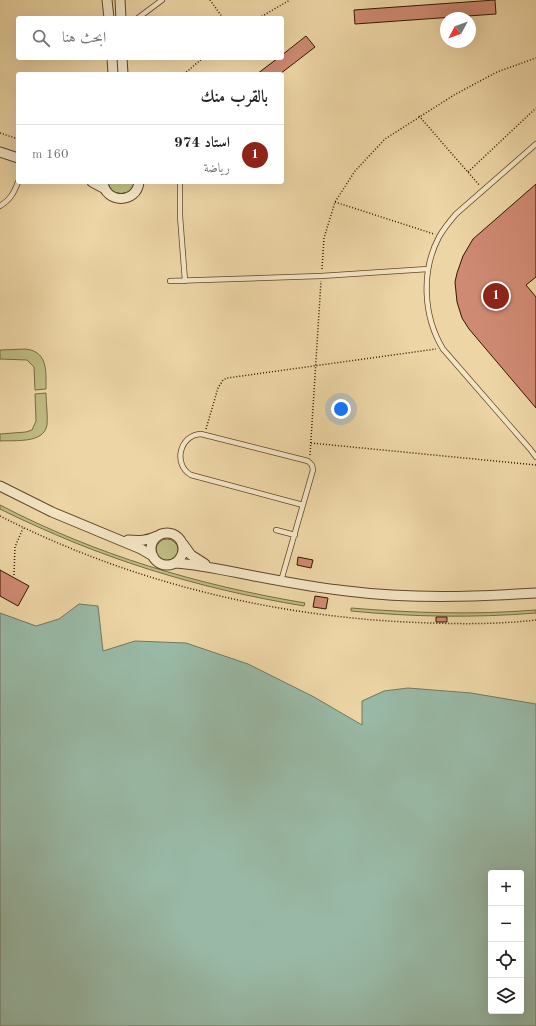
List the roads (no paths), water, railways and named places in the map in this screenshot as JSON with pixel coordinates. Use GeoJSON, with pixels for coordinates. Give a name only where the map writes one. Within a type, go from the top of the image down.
{"type":"FeatureCollection","features":[{"type":"Feature","properties":{"kind":"street"},"geometry":{"type":"LineString","coordinates":[[107,0],[108,16]]}},
{"type":"Feature","properties":{"kind":"street"},"geometry":{"type":"LineString","coordinates":[[120,0],[121,16]]}},
{"type":"Feature","properties":{"kind":"street"},"geometry":{"type":"LineString","coordinates":[[112,60],[113,72]]}},
{"type":"Feature","properties":{"kind":"street"},"geometry":{"type":"LineString","coordinates":[[122,60],[123,72]]}},
{"type":"Feature","properties":{"kind":"street"},"geometry":{"type":"LineString","coordinates":[[0,152],[16,157]]}},
{"type":"Feature","properties":{"kind":"street"},"geometry":{"type":"LineString","coordinates":[[104,186],[112,197],[123,199],[133,195],[138,184]]}},
{"type":"Feature","properties":{"kind":"street"},"geometry":{"type":"LineString","coordinates":[[0,486],[52,512],[141,549],[153,556],[160,564],[171,565],[176,563],[210,567],[281,581],[347,591],[401,596],[487,596],[536,593]]}},
{"type":"Feature","properties":{"kind":"street"},"geometry":{"type":"LineString","coordinates":[[120,540],[149,540],[162,533],[172,533],[177,536],[191,555],[210,567]]}},
{"type":"Feature","properties":{"kind":"street"},"geometry":{"type":"LineString","coordinates":[[153,556],[151,545],[157,536]]}},
{"type":"Feature","properties":{"kind":"street"},"geometry":{"type":"LineString","coordinates":[[176,563],[182,555],[183,544]]}},
{"type":"Feature","properties":{"kind":"lane"},"geometry":{"type":"LineString","coordinates":[[141,16],[162,0]]}},
{"type":"Feature","properties":{"kind":"lane"},"geometry":{"type":"LineString","coordinates":[[536,144],[456,214],[439,237],[428,269],[427,288],[430,318],[436,337],[443,349],[530,449],[536,458]]}},
{"type":"Feature","properties":{"kind":"lane"},"geometry":{"type":"LineString","coordinates":[[0,206],[10,199],[15,192],[17,184]]}},
{"type":"Feature","properties":{"kind":"lane"},"geometry":{"type":"LineString","coordinates":[[180,184],[180,216],[185,281]]}},
{"type":"Feature","properties":{"kind":"lane"},"geometry":{"type":"LineString","coordinates":[[170,281],[321,276],[428,269]]}},
{"type":"Feature","properties":{"kind":"lane"},"geometry":{"type":"LineString","coordinates":[[281,581],[295,535],[313,470],[312,465],[308,461],[201,434],[195,435],[188,439],[183,446],[180,461],[187,473],[195,477],[303,505]]}},
{"type":"Feature","properties":{"kind":"lane"},"geometry":{"type":"LineString","coordinates":[[276,530],[295,535]]}},
{"type":"Feature","properties":{"kind":"place","name":"استاد 974"},"geometry":{"type":"Point","coordinates":[496,296]}}]}
